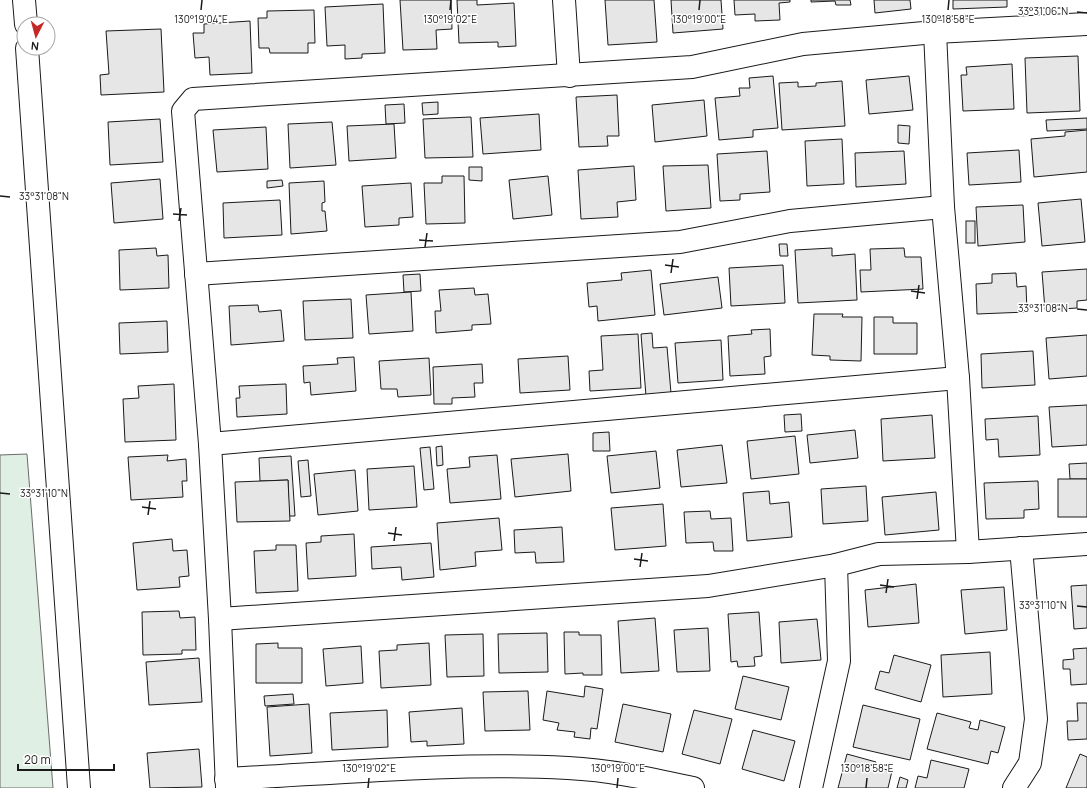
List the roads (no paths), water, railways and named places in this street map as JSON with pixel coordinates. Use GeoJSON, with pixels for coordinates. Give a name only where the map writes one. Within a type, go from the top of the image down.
{"type":"FeatureCollection","features":[{"type":"Feature","properties":{"kind":"street"},"geometry":{"type":"LineString","coordinates":[[24,0],[25,16]]}},
{"type":"Feature","properties":{"kind":"street"},"geometry":{"type":"LineString","coordinates":[[564,0],[569,76]]}},
{"type":"Feature","properties":{"kind":"street"},"geometry":{"type":"LineString","coordinates":[[693,788],[634,775],[568,768],[472,766],[227,784],[220,619],[210,444],[183,111],[193,99],[692,67],[803,44],[935,32],[1087,24]]}},
{"type":"Feature","properties":{"kind":"street"},"geometry":{"type":"LineString","coordinates":[[935,32],[943,207],[958,378],[968,552]]}},
{"type":"Feature","properties":{"kind":"street"},"geometry":{"type":"LineString","coordinates":[[28,56],[80,788]]}},
{"type":"Feature","properties":{"kind":"street"},"geometry":{"type":"LineString","coordinates":[[196,274],[680,242],[790,221],[943,207]]}},
{"type":"Feature","properties":{"kind":"street"},"geometry":{"type":"LineString","coordinates":[[210,444],[958,378]]}},
{"type":"Feature","properties":{"kind":"street"},"geometry":{"type":"LineString","coordinates":[[220,619],[708,586],[836,565],[879,554],[968,552],[1087,544]]}},
{"type":"Feature","properties":{"kind":"street"},"geometry":{"type":"LineString","coordinates":[[1014,788],[1030,763],[1036,719],[1021,548]]}},
{"type":"Feature","properties":{"kind":"street"},"geometry":{"type":"LineString","coordinates":[[811,788],[839,661],[836,565]]}}]}
